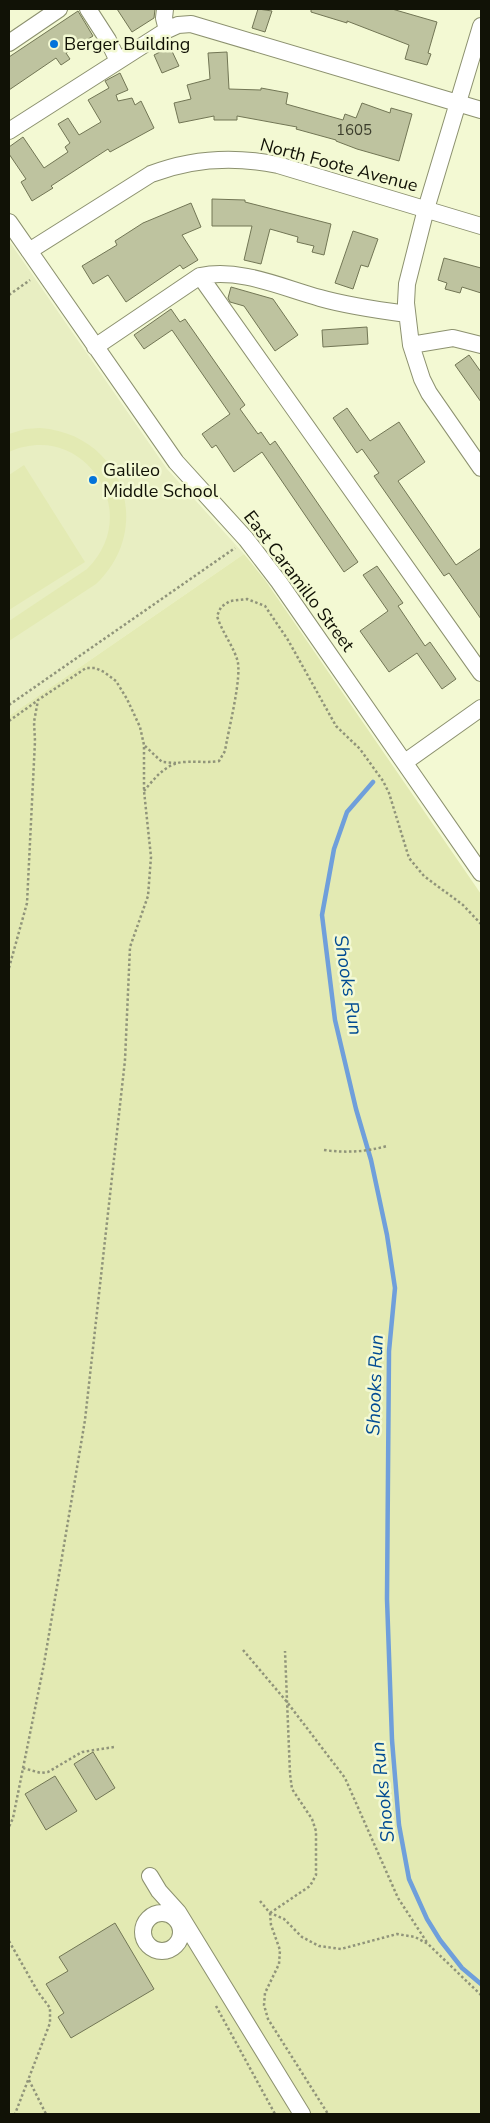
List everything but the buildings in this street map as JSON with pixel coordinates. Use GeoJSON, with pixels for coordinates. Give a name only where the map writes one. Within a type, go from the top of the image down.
{"type":"FeatureCollection","features":[{"type":"Feature","properties":{"kind":"street"},"geometry":{"type":"LineString","coordinates":[[9,43],[59,9]]}},
{"type":"Feature","properties":{"kind":"street"},"geometry":{"type":"LineString","coordinates":[[88,9],[108,40],[118,61]]}},
{"type":"Feature","properties":{"kind":"street"},"geometry":{"type":"LineString","coordinates":[[165,9],[164,18],[167,30]]}},
{"type":"Feature","properties":{"kind":"street"},"geometry":{"type":"LineString","coordinates":[[9,131],[167,30],[178,25],[191,24],[481,110]]}},
{"type":"Feature","properties":{"kind":"street"},"geometry":{"type":"LineString","coordinates":[[481,26],[426,209],[407,284],[407,314],[411,345],[422,379],[429,393],[481,468]]}},
{"type":"Feature","properties":{"kind":"street","name":"North Foote Avenue"},"geometry":{"type":"LineString","coordinates":[[29,251],[144,178],[170,167],[191,162],[236,159],[258,161],[481,226]]}},
{"type":"Feature","properties":{"kind":"street","name":"East Caramillo Street"},"geometry":{"type":"LineString","coordinates":[[9,222],[176,462],[246,539],[279,582],[481,873]]}},
{"type":"Feature","properties":{"kind":"street"},"geometry":{"type":"LineString","coordinates":[[95,347],[200,276],[215,273],[239,274],[356,307],[407,314]]}},
{"type":"Feature","properties":{"kind":"street"},"geometry":{"type":"LineString","coordinates":[[200,276],[481,672]]}},
{"type":"Feature","properties":{"kind":"street"},"geometry":{"type":"LineString","coordinates":[[411,345],[453,338],[481,345]]}},
{"type":"Feature","properties":{"kind":"street"},"geometry":{"type":"LineString","coordinates":[[405,762],[481,708]]}},
{"type":"Feature","properties":{"kind":"street"},"geometry":{"type":"LineString","coordinates":[[150,1876],[159,1892],[178,1912],[181,1921],[302,2114]]}},
{"type":"Feature","properties":{"kind":"path"},"geometry":{"type":"LineString","coordinates":[[9,295],[31,280]]}},
{"type":"Feature","properties":{"kind":"path"},"geometry":{"type":"LineString","coordinates":[[9,705],[246,539]]}},
{"type":"Feature","properties":{"kind":"path"},"geometry":{"type":"LineString","coordinates":[[144,791],[160,772],[182,762],[204,764],[219,761],[225,751],[238,674],[238,660],[220,628],[217,616],[221,607],[230,601],[247,599],[256,601],[265,606],[288,640],[336,726],[360,749],[383,781],[409,858],[424,876],[463,905],[481,924]]}},
{"type":"Feature","properties":{"kind":"path"},"geometry":{"type":"LineString","coordinates":[[9,722],[86,668],[95,668],[104,672],[116,682],[127,699],[140,727],[144,745],[144,791],[151,857],[148,896],[130,947],[125,1060],[85,1420],[44,1664],[13,1818],[9,1827]]}},
{"type":"Feature","properties":{"kind":"path"},"geometry":{"type":"LineString","coordinates":[[9,968],[28,903],[35,741],[34,722],[38,700]]}},
{"type":"Feature","properties":{"kind":"path"},"geometry":{"type":"LineString","coordinates":[[144,745],[162,762],[178,764]]}},
{"type":"Feature","properties":{"kind":"path"},"geometry":{"type":"LineString","coordinates":[[324,1150],[342,1153],[368,1151],[387,1146]]}},
{"type":"Feature","properties":{"kind":"path"},"geometry":{"type":"LineString","coordinates":[[243,1650],[287,1702],[345,1778],[398,1898],[428,1944],[481,1995]]}},
{"type":"Feature","properties":{"kind":"path"},"geometry":{"type":"LineString","coordinates":[[270,1913],[310,1886],[316,1875],[316,1831],[312,1820],[292,1789],[285,1651]]}},
{"type":"Feature","properties":{"kind":"path"},"geometry":{"type":"LineString","coordinates":[[23,1768],[41,1773],[48,1772],[82,1752],[114,1746]]}},
{"type":"Feature","properties":{"kind":"path"},"geometry":{"type":"LineString","coordinates":[[260,1901],[270,1913],[284,1919],[302,1937],[319,1946],[341,1949],[397,1934],[415,1937],[428,1944]]}},
{"type":"Feature","properties":{"kind":"path"},"geometry":{"type":"LineString","coordinates":[[270,1913],[271,1925],[280,1950],[279,1964],[265,1993],[264,2005],[268,2019],[328,2114]]}},
{"type":"Feature","properties":{"kind":"path"},"geometry":{"type":"LineString","coordinates":[[9,1942],[38,1992],[50,2008],[50,2023],[15,2114]]}},
{"type":"Feature","properties":{"kind":"path"},"geometry":{"type":"LineString","coordinates":[[29,2078],[46,2114]]}},
{"type":"Feature","properties":{"kind":"shaded area","name":"Galileo Middle School"},"geometry":{"type":"Polygon","coordinates":[[[9,241],[167,469],[244,554],[9,716],[9,241]]]}},
{"type":"Feature","properties":{"kind":"shaded area"},"geometry":{"type":"Polygon","coordinates":[[[40,428],[69,434],[92,447],[110,465],[121,487],[126,512],[124,537],[114,561],[96,584],[9,641],[9,621],[87,569],[103,546],[110,522],[107,498],[98,477],[81,459],[61,448],[36,445],[9,452],[9,434],[25,429],[40,428]]]}},
{"type":"Feature","properties":{"kind":"shaded area"},"geometry":{"type":"Polygon","coordinates":[[[24,465],[85,562],[9,610],[9,475],[24,465]]]}},
{"type":"Feature","properties":{"kind":"shaded area"},"geometry":{"type":"Polygon","coordinates":[[[244,554],[265,580],[481,894],[481,2114],[9,2114],[9,716],[244,554]]]}},
{"type":"Feature","properties":{"kind":"waterway","name":"Shooks Run"},"geometry":{"type":"LineString","coordinates":[[373,782],[347,812],[334,849],[322,915],[335,1020],[356,1109],[371,1160],[387,1235],[395,1288],[389,1351],[387,1599],[392,1740],[399,1825],[409,1879],[427,1919],[440,1940],[462,1968],[481,1984]]}},
{"type":"Feature","properties":{"kind":"place","name":"Berger Building"},"geometry":{"type":"Point","coordinates":[54,44]}},
{"type":"Feature","properties":{"kind":"place","name":"Galileo Middle School"},"geometry":{"type":"Point","coordinates":[93,480]}}]}
